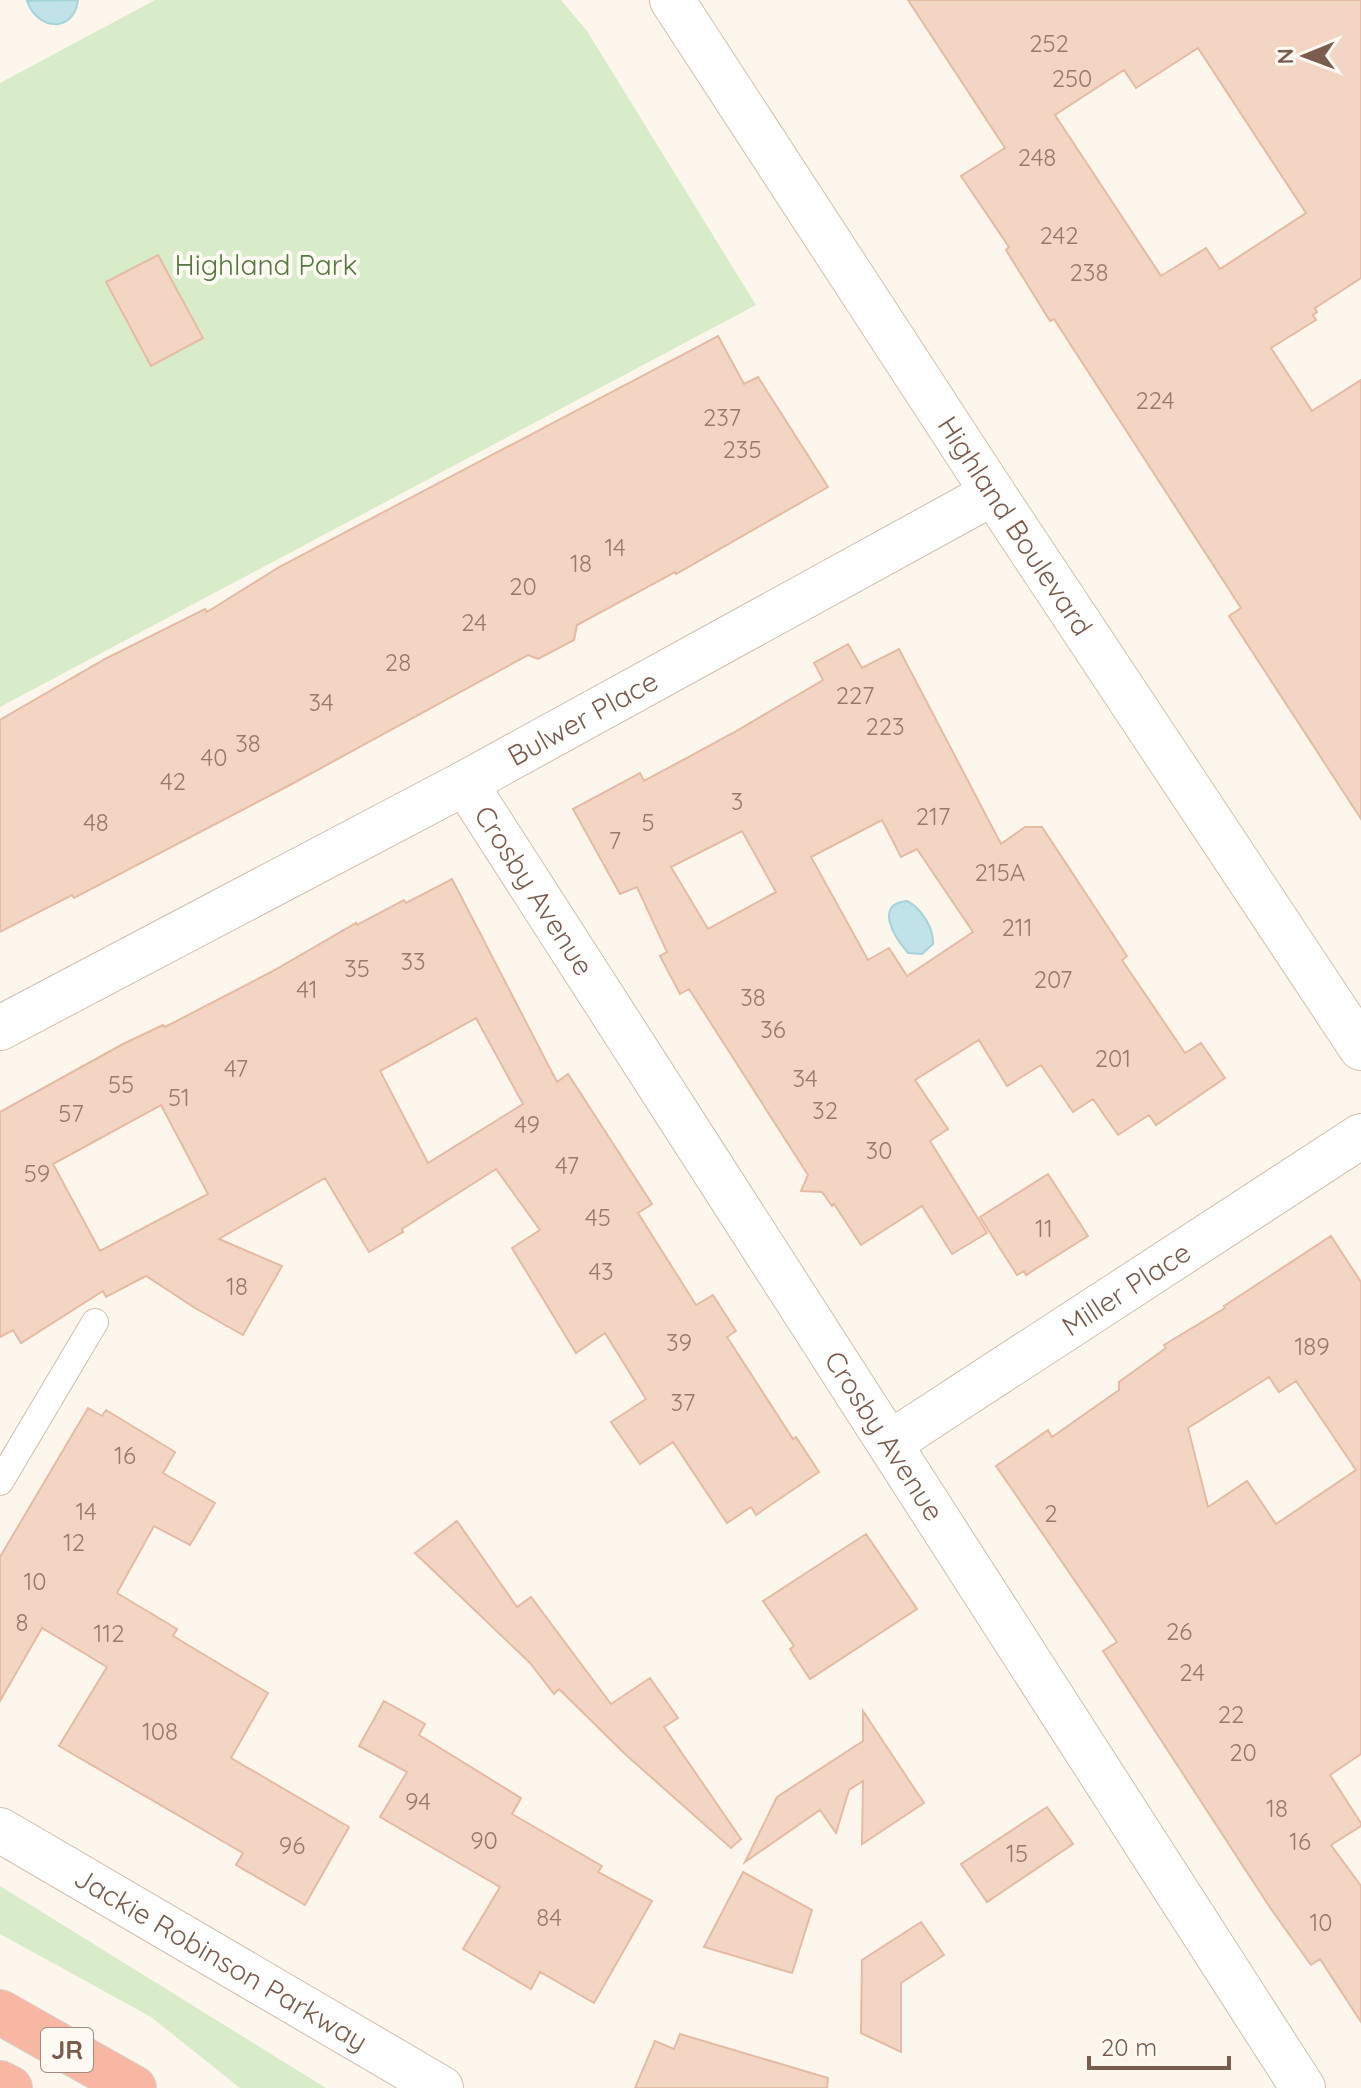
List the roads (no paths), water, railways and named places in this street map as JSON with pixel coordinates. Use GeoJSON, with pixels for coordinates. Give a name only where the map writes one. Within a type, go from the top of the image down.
{"type":"FeatureCollection","features":[{"type":"Feature","properties":{"kind":"highway","name":"JR"},"geometry":{"type":"LineString","coordinates":[[0,2012],[134,2088]]}},
{"type":"Feature","properties":{"kind":"highway","name":"JR"},"geometry":{"type":"LineString","coordinates":[[0,2083],[10,2088]]}},
{"type":"Feature","properties":{"kind":"street","name":"Highland Boulevard"},"geometry":{"type":"LineString","coordinates":[[672,0],[993,493],[1361,1048]]}},
{"type":"Feature","properties":{"kind":"street","name":"Bulwer Place"},"geometry":{"type":"LineString","coordinates":[[0,1028],[465,783],[993,493]]}},
{"type":"Feature","properties":{"kind":"street","name":"Crosby Avenue"},"geometry":{"type":"LineString","coordinates":[[465,783],[1303,2088]]}},
{"type":"Feature","properties":{"kind":"street","name":"Miller Place"},"geometry":{"type":"LineString","coordinates":[[890,1443],[1361,1136]]}},
{"type":"Feature","properties":{"kind":"street","name":"Jackie Robinson Parkway"},"geometry":{"type":"LineString","coordinates":[[0,1830],[441,2088]]}},
{"type":"Feature","properties":{"kind":"lane"},"geometry":{"type":"LineString","coordinates":[[0,1482],[95,1322]]}},
{"type":"Feature","properties":{"kind":"water"},"geometry":{"type":"Polygon","coordinates":[[[78,0],[70,19],[55,24],[39,18],[27,1],[78,0]]]}},
{"type":"Feature","properties":{"kind":"water"},"geometry":{"type":"Polygon","coordinates":[[[907,901],[922,913],[931,932],[933,944],[922,954],[908,953],[890,922],[891,908],[907,901]]]}},
{"type":"Feature","properties":{"kind":"park label","name":"Highland Park"},"geometry":{"type":"Point","coordinates":[266,265]}}]}
